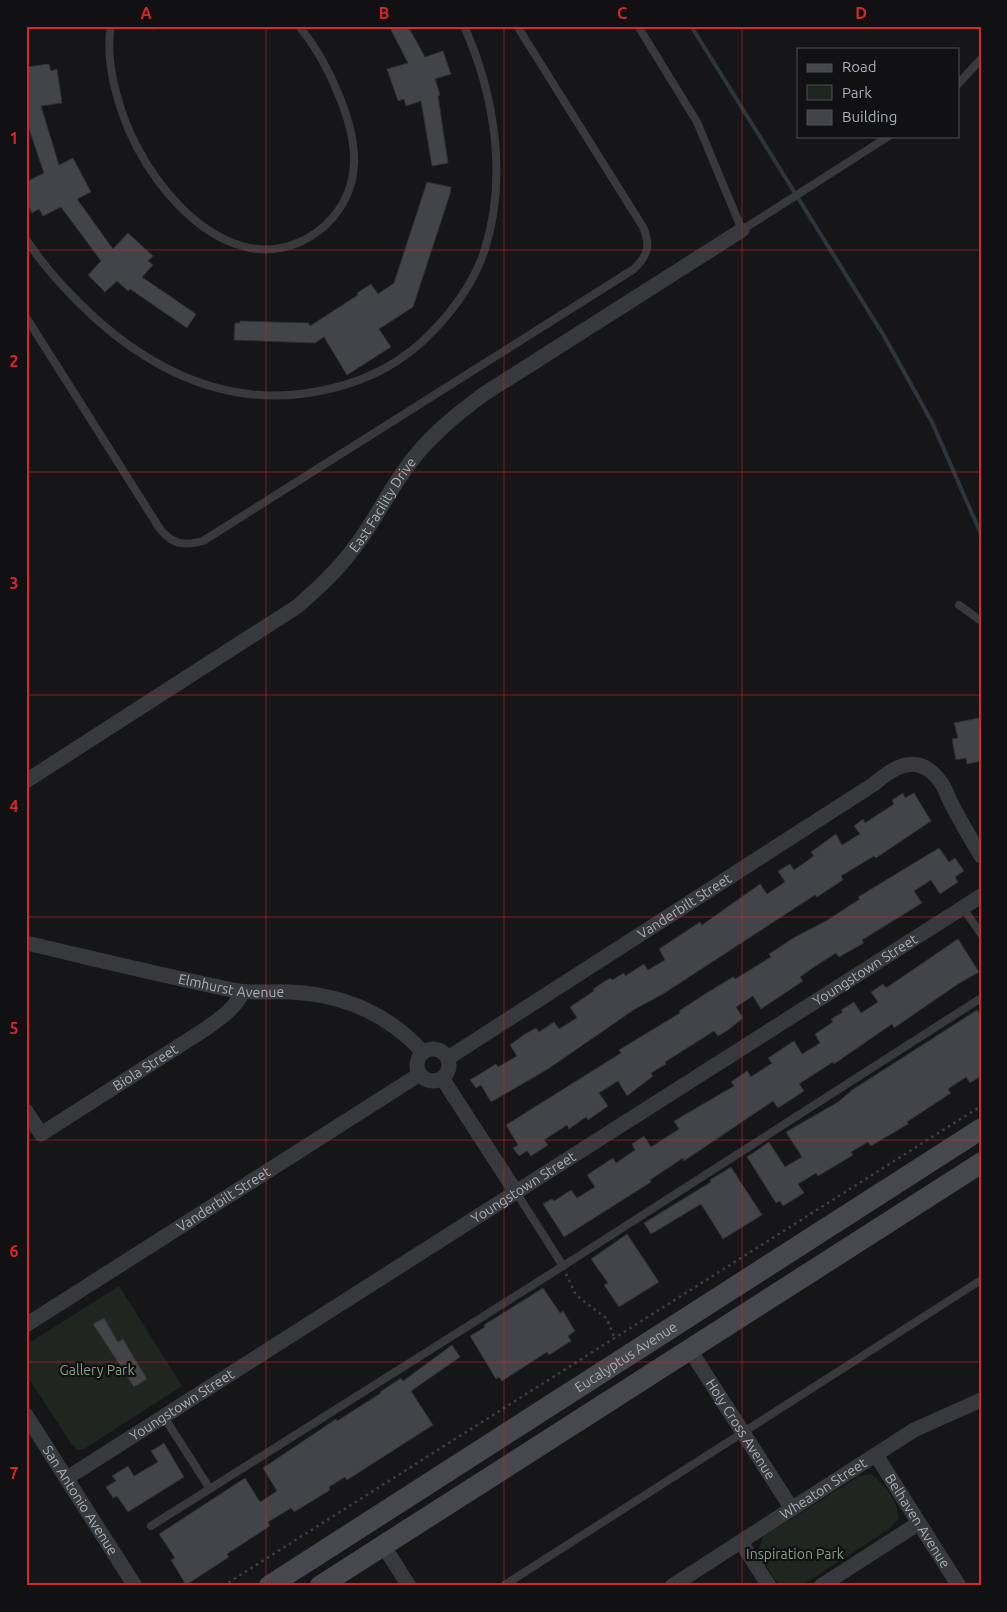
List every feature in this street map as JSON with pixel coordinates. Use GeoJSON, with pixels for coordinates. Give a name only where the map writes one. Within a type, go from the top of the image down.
{"type":"FeatureCollection","features":[{"type":"Feature","properties":{"kind":"street","name":"East Facility Drive"},"geometry":{"type":"LineString","coordinates":[[26,781],[298,606],[329,578],[354,548],[404,470],[430,439],[456,415],[484,394],[742,230]]}},
{"type":"Feature","properties":{"kind":"street","name":"Vanderbilt Street"},"geometry":{"type":"LineString","coordinates":[[448,1058],[874,784],[890,770],[907,764],[925,766],[942,784],[950,803],[981,856]]}},
{"type":"Feature","properties":{"kind":"street","name":"Youngstown Street"},"geometry":{"type":"LineString","coordinates":[[67,1478],[981,896]]}},
{"type":"Feature","properties":{"kind":"street","name":"Elmhurst Avenue"},"geometry":{"type":"LineString","coordinates":[[26,943],[243,992],[313,993],[352,1002],[387,1020],[402,1031],[423,1052]]}},
{"type":"Feature","properties":{"kind":"street","name":"Biola Street"},"geometry":{"type":"LineString","coordinates":[[26,1111],[41,1134],[227,1014],[236,1005],[243,992]]}},
{"type":"Feature","properties":{"kind":"street"},"geometry":{"type":"LineString","coordinates":[[438,1050],[448,1058],[449,1068],[442,1078],[432,1081],[420,1074],[417,1063],[423,1052],[438,1050]]}},
{"type":"Feature","properties":{"kind":"street","name":"Vanderbilt Street"},"geometry":{"type":"LineString","coordinates":[[26,1325],[420,1074]]}},
{"type":"Feature","properties":{"kind":"street"},"geometry":{"type":"LineString","coordinates":[[442,1078],[516,1192]]}},
{"type":"Feature","properties":{"kind":"street","name":"Eucalyptus Avenue"},"geometry":{"type":"LineString","coordinates":[[269,1586],[981,1129]]}},
{"type":"Feature","properties":{"kind":"street","name":"Eucalyptus Avenue"},"geometry":{"type":"LineString","coordinates":[[320,1586],[981,1163]]}},
{"type":"Feature","properties":{"kind":"street","name":"Holy Cross Avenue"},"geometry":{"type":"LineString","coordinates":[[690,1350],[792,1509]]}},
{"type":"Feature","properties":{"kind":"street","name":"Wheaton Street"},"geometry":{"type":"LineString","coordinates":[[672,1586],[914,1430],[981,1400]]}},
{"type":"Feature","properties":{"kind":"street","name":"San Antonio Avenue"},"geometry":{"type":"LineString","coordinates":[[26,1415],[135,1586]]}},
{"type":"Feature","properties":{"kind":"street","name":"Belhaven Avenue"},"geometry":{"type":"LineString","coordinates":[[876,1455],[959,1586]]}},
{"type":"Feature","properties":{"kind":"street"},"geometry":{"type":"LineString","coordinates":[[821,1586],[919,1523]]}},
{"type":"Feature","properties":{"kind":"street"},"geometry":{"type":"LineString","coordinates":[[741,1542],[769,1586]]}},
{"type":"Feature","properties":{"kind":"street"},"geometry":{"type":"LineString","coordinates":[[383,1545],[409,1586]]}},
{"type":"Feature","properties":{"kind":"lane"},"geometry":{"type":"LineString","coordinates":[[111,26],[110,45],[116,95],[126,124],[147,164],[168,194],[203,225],[241,246],[261,249],[294,245],[322,229],[345,200],[354,166],[350,128],[334,83],[320,56],[299,26]]}},
{"type":"Feature","properties":{"kind":"lane"},"geometry":{"type":"LineString","coordinates":[[26,239],[55,278],[110,332],[164,367],[196,382],[239,394],[289,397],[345,386],[380,371],[412,352],[446,317],[471,280],[489,235],[496,183],[496,151],[487,94],[475,52],[464,26]]}},
{"type":"Feature","properties":{"kind":"lane"},"geometry":{"type":"LineString","coordinates":[[26,317],[160,530],[168,539],[178,544],[189,545],[203,541],[634,269],[645,259],[649,248],[643,227],[517,26]]}},
{"type":"Feature","properties":{"kind":"lane"},"geometry":{"type":"LineString","coordinates":[[638,26],[696,122],[742,230],[886,138]]}},
{"type":"Feature","properties":{"kind":"lane"},"geometry":{"type":"LineString","coordinates":[[960,82],[981,59]]}},
{"type":"Feature","properties":{"kind":"lane"},"geometry":{"type":"LineString","coordinates":[[959,605],[981,621]]}},
{"type":"Feature","properties":{"kind":"lane"},"geometry":{"type":"LineString","coordinates":[[964,908],[981,934]]}},
{"type":"Feature","properties":{"kind":"lane"},"geometry":{"type":"LineString","coordinates":[[151,1526],[563,1266],[981,998]]}},
{"type":"Feature","properties":{"kind":"lane"},"geometry":{"type":"LineString","coordinates":[[516,1192],[563,1266]]}},
{"type":"Feature","properties":{"kind":"lane"},"geometry":{"type":"LineString","coordinates":[[503,1586],[981,1280]]}},
{"type":"Feature","properties":{"kind":"lane"},"geometry":{"type":"LineString","coordinates":[[164,1417],[210,1489]]}},
{"type":"Feature","properties":{"kind":"path"},"geometry":{"type":"LineString","coordinates":[[223,1586],[981,1106]]}},
{"type":"Feature","properties":{"kind":"path"},"geometry":{"type":"LineString","coordinates":[[563,1266],[576,1295],[607,1319],[614,1338]]}},
{"type":"Feature","properties":{"kind":"green space","name":"Gallery Park"},"geometry":{"type":"Polygon","coordinates":[[[119,1286],[182,1386],[84,1449],[78,1450],[72,1445],[26,1374],[26,1345],[119,1286]]]}},
{"type":"Feature","properties":{"kind":"green space","name":"Inspiration Park"},"geometry":{"type":"Polygon","coordinates":[[[871,1474],[881,1483],[894,1500],[898,1519],[889,1529],[801,1586],[783,1586],[776,1581],[761,1558],[759,1548],[763,1537],[859,1476],[871,1474]]]}},
{"type":"Feature","properties":{"kind":"building"},"geometry":{"type":"Polygon","coordinates":[[[389,26],[408,26],[425,57],[443,51],[451,74],[435,79],[440,95],[438,96],[448,163],[432,166],[421,101],[406,106],[404,99],[398,101],[387,69],[408,63],[389,26]]]}},
{"type":"Feature","properties":{"kind":"building"},"geometry":{"type":"Polygon","coordinates":[[[49,64],[51,71],[57,69],[62,103],[41,106],[59,165],[73,158],[91,192],[77,199],[113,249],[128,233],[153,256],[148,261],[153,265],[142,277],[196,314],[187,328],[130,289],[128,291],[117,281],[105,292],[88,275],[101,261],[61,207],[43,216],[39,209],[32,213],[26,202],[26,182],[44,173],[26,120],[26,67],[49,64]]]}},
{"type":"Feature","properties":{"kind":"building"},"geometry":{"type":"Polygon","coordinates":[[[427,182],[451,187],[450,194],[413,307],[379,329],[391,347],[347,375],[324,337],[315,343],[234,340],[235,323],[240,323],[240,321],[308,323],[310,326],[358,295],[357,293],[371,284],[378,294],[394,283],[427,182]]]}},
{"type":"Feature","properties":{"kind":"building"},"geometry":{"type":"Polygon","coordinates":[[[979,718],[981,761],[967,764],[966,758],[956,760],[952,739],[958,738],[954,723],[979,718]]]}},
{"type":"Feature","properties":{"kind":"building"},"geometry":{"type":"Polygon","coordinates":[[[903,793],[905,798],[914,793],[931,821],[876,858],[874,856],[841,876],[843,880],[817,897],[815,895],[663,994],[635,1009],[548,1069],[491,1102],[481,1085],[476,1088],[470,1080],[496,1064],[498,1067],[517,1056],[510,1045],[525,1034],[536,1028],[539,1032],[554,1022],[559,1029],[577,1018],[570,1007],[610,978],[612,980],[624,973],[625,976],[644,964],[648,970],[665,960],[659,949],[700,922],[702,925],[760,884],[767,894],[785,882],[778,871],[790,864],[794,870],[814,856],[811,852],[836,834],[842,845],[860,834],[854,826],[863,819],[865,823],[894,804],[892,800],[903,793]]]}},
{"type":"Feature","properties":{"kind":"building"},"geometry":{"type":"Polygon","coordinates":[[[939,848],[949,862],[955,858],[964,871],[955,877],[958,882],[940,894],[931,880],[914,891],[922,903],[862,940],[864,943],[839,957],[836,953],[814,967],[800,977],[803,981],[761,1009],[753,996],[736,1007],[743,1018],[718,1036],[714,1031],[665,1062],[666,1064],[651,1073],[653,1076],[627,1096],[618,1081],[599,1093],[608,1106],[588,1120],[586,1117],[569,1129],[567,1125],[544,1140],[548,1145],[531,1156],[527,1151],[519,1156],[513,1148],[518,1145],[506,1125],[621,1053],[619,1050],[680,1013],[679,1011],[705,994],[733,977],[735,979],[771,957],[769,954],[795,937],[826,921],[860,899],[858,897],[939,848]]]}},
{"type":"Feature","properties":{"kind":"building"},"geometry":{"type":"Polygon","coordinates":[[[958,939],[979,972],[958,984],[894,1028],[892,1024],[834,1064],[833,1062],[799,1084],[804,1091],[778,1108],[773,1101],[684,1161],[683,1158],[650,1180],[651,1182],[564,1237],[543,1204],[552,1199],[554,1201],[571,1190],[577,1198],[595,1187],[587,1175],[613,1158],[616,1163],[635,1150],[632,1144],[644,1136],[651,1147],[679,1129],[674,1121],[734,1086],[731,1082],[747,1071],[751,1077],[772,1063],[768,1058],[794,1041],[802,1054],[820,1043],[815,1034],[833,1022],[831,1019],[843,1012],[841,1010],[854,1002],[861,1013],[878,1002],[871,992],[883,984],[886,988],[958,939]]]}},
{"type":"Feature","properties":{"kind":"building"},"geometry":{"type":"Polygon","coordinates":[[[977,1010],[981,1016],[981,1076],[970,1083],[966,1077],[948,1089],[951,1093],[907,1122],[908,1124],[871,1146],[868,1142],[851,1152],[853,1155],[818,1176],[816,1173],[798,1184],[804,1193],[783,1206],[780,1201],[776,1203],[747,1157],[769,1142],[785,1167],[802,1157],[786,1132],[838,1102],[852,1090],[977,1010]]]}},
{"type":"Feature","properties":{"kind":"building"},"geometry":{"type":"Polygon","coordinates":[[[731,1167],[762,1215],[723,1239],[701,1204],[651,1234],[644,1223],[711,1182],[710,1180],[731,1167]]]}},
{"type":"Feature","properties":{"kind":"building"},"geometry":{"type":"Polygon","coordinates":[[[627,1234],[659,1282],[619,1307],[604,1285],[608,1283],[591,1259],[627,1234]]]}},
{"type":"Feature","properties":{"kind":"building"},"geometry":{"type":"Polygon","coordinates":[[[543,1288],[560,1313],[563,1311],[575,1331],[568,1336],[571,1341],[549,1355],[547,1352],[502,1381],[499,1377],[496,1379],[470,1336],[543,1288]]]}},
{"type":"Feature","properties":{"kind":"building"},"geometry":{"type":"Polygon","coordinates":[[[104,1318],[118,1342],[123,1339],[147,1379],[134,1387],[93,1324],[104,1318]]]}},
{"type":"Feature","properties":{"kind":"building"},"geometry":{"type":"Polygon","coordinates":[[[452,1345],[460,1357],[411,1391],[433,1425],[347,1480],[345,1477],[329,1487],[330,1490],[294,1512],[291,1508],[268,1522],[270,1526],[227,1554],[229,1557],[186,1585],[171,1560],[175,1558],[159,1534],[245,1478],[260,1502],[277,1491],[263,1468],[336,1419],[337,1421],[381,1393],[401,1378],[403,1381],[452,1345]]]}},
{"type":"Feature","properties":{"kind":"building"},"geometry":{"type":"Polygon","coordinates":[[[164,1443],[184,1477],[128,1512],[117,1496],[113,1498],[106,1487],[116,1481],[112,1476],[128,1466],[134,1476],[158,1462],[151,1451],[164,1443]]]}},
{"type":"Feature","properties":{"kind":"waterway"},"geometry":{"type":"LineString","coordinates":[[691,26],[884,336],[932,422],[981,534]]}}]}
